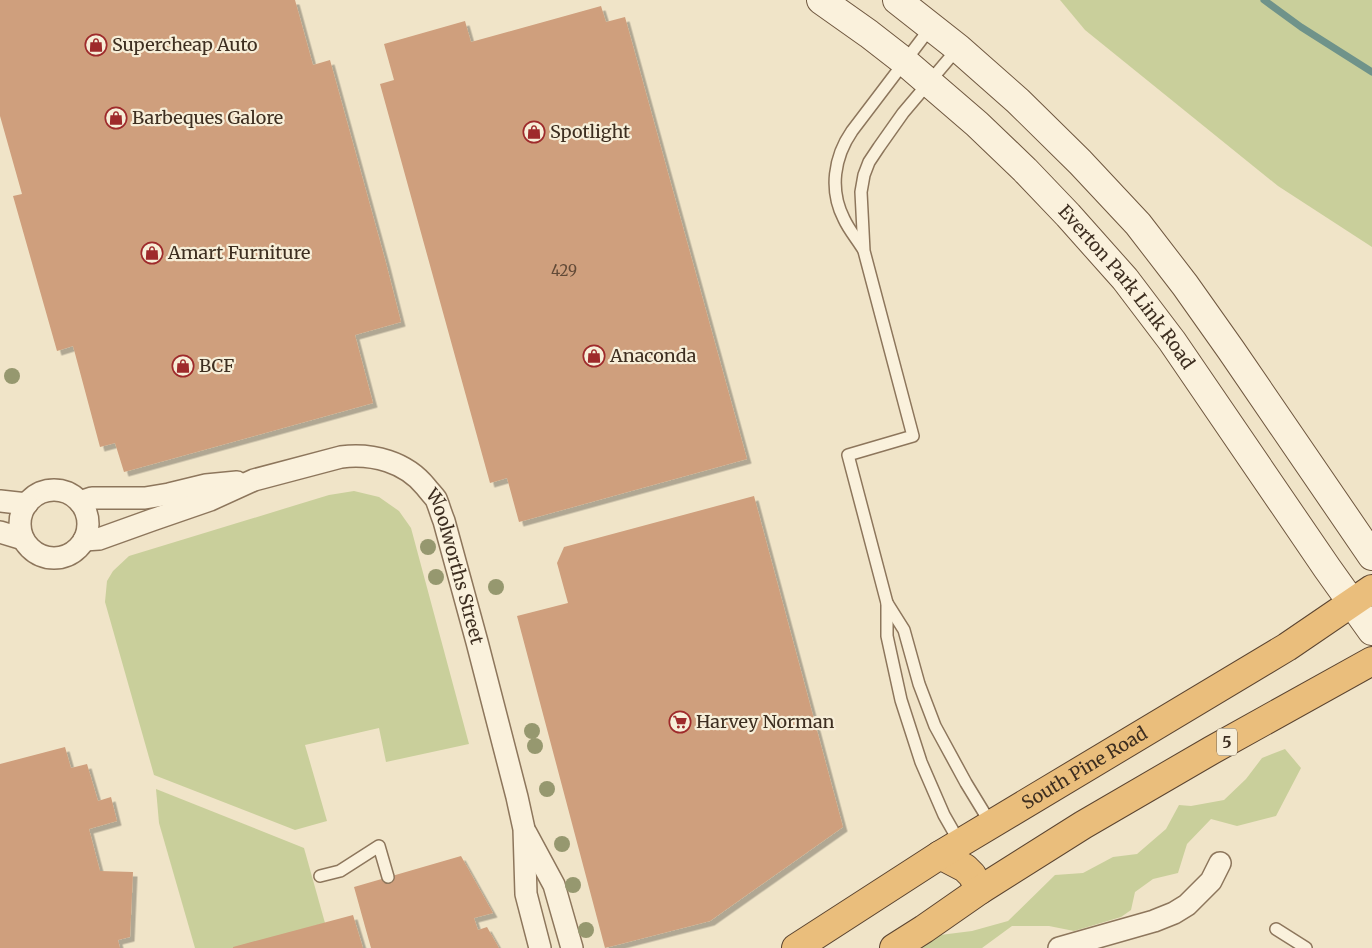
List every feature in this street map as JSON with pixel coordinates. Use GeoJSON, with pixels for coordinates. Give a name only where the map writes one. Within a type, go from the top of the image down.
{"type":"FeatureCollection","features":[{"type":"Feature","properties":{"kind":"highway","name":"South Pine Road"},"geometry":{"type":"LineString","coordinates":[[796,948],[950,849],[1287,647],[1362,596]]}},
{"type":"Feature","properties":{"kind":"highway","name":"5"},"geometry":{"type":"LineString","coordinates":[[894,948],[980,890],[1092,820],[1212,750],[1372,661]]}},
{"type":"Feature","properties":{"kind":"highway"},"geometry":{"type":"LineString","coordinates":[[950,849],[972,875],[980,890]]}},
{"type":"Feature","properties":{"kind":"main road","name":"Everton Park Link Road"},"geometry":{"type":"LineString","coordinates":[[821,0],[905,62],[977,124],[1068,215],[1124,279],[1172,341],[1327,568],[1362,596],[1372,631]]}},
{"type":"Feature","properties":{"kind":"main road"},"geometry":{"type":"LineString","coordinates":[[897,0],[958,48],[1018,101],[1080,162],[1138,224],[1185,285],[1231,350],[1372,556]]}},
{"type":"Feature","properties":{"kind":"street","name":"Woolworths Street"},"geometry":{"type":"LineString","coordinates":[[84,540],[99,539],[210,500],[254,480],[342,456],[369,456],[382,459],[408,470],[422,482],[435,498],[444,521],[506,754],[524,829],[526,894],[540,948]]}},
{"type":"Feature","properties":{"kind":"street","name":"Woolworths Street"},"geometry":{"type":"LineString","coordinates":[[80,502],[92,498],[144,498],[206,485],[254,480]]}},
{"type":"Feature","properties":{"kind":"street"},"geometry":{"type":"LineString","coordinates":[[50,490],[60,490],[70,494],[80,502],[88,520],[84,540],[76,550],[68,555],[53,557],[38,554],[30,548],[21,530],[22,512],[27,504],[40,493],[50,490]]}},
{"type":"Feature","properties":{"kind":"street"},"geometry":{"type":"LineString","coordinates":[[0,501],[27,504]]}},
{"type":"Feature","properties":{"kind":"street"},"geometry":{"type":"LineString","coordinates":[[0,532],[24,539]]}},
{"type":"Feature","properties":{"kind":"street","name":"Woolworths Street"},"geometry":{"type":"LineString","coordinates":[[524,829],[554,885],[572,948]]}},
{"type":"Feature","properties":{"kind":"street"},"geometry":{"type":"LineString","coordinates":[[1059,948],[1083,945],[1174,913],[1187,905],[1205,888],[1211,881],[1220,863]]}},
{"type":"Feature","properties":{"kind":"lane"},"geometry":{"type":"LineString","coordinates":[[864,251],[844,219],[839,207],[834,180],[840,152],[844,142],[931,27]]}},
{"type":"Feature","properties":{"kind":"lane"},"geometry":{"type":"LineString","coordinates":[[950,849],[944,815],[921,762],[902,700],[887,636],[887,603],[848,455],[913,436],[864,251],[861,192],[868,162],[903,113],[958,48]]}},
{"type":"Feature","properties":{"kind":"lane"},"geometry":{"type":"LineString","coordinates":[[887,603],[904,630],[919,684],[935,726],[991,825]]}},
{"type":"Feature","properties":{"kind":"lane"},"geometry":{"type":"LineString","coordinates":[[320,876],[340,870],[379,846],[388,877]]}},
{"type":"Feature","properties":{"kind":"lane"},"geometry":{"type":"LineString","coordinates":[[1276,929],[1306,948]]}},
{"type":"Feature","properties":{"kind":"green space"},"geometry":{"type":"Polygon","coordinates":[[[1060,0],[1372,0],[1372,247],[1278,186],[1085,30],[1060,0]]]}},
{"type":"Feature","properties":{"kind":"green space"},"geometry":{"type":"Polygon","coordinates":[[[354,491],[379,497],[399,511],[411,528],[469,744],[386,762],[379,728],[305,745],[327,821],[295,830],[154,775],[105,602],[107,581],[113,571],[129,556],[329,495],[354,491]]]}},
{"type":"Feature","properties":{"kind":"green space"},"geometry":{"type":"Polygon","coordinates":[[[1285,749],[1301,768],[1276,816],[1237,826],[1211,819],[1187,844],[1178,873],[1153,879],[1135,892],[1131,910],[1121,917],[1074,931],[1049,926],[1012,926],[982,948],[914,948],[940,935],[972,931],[1008,921],[1055,875],[1083,873],[1113,857],[1137,854],[1166,829],[1179,805],[1191,806],[1224,800],[1246,779],[1262,758],[1285,749]]]}},
{"type":"Feature","properties":{"kind":"green space"},"geometry":{"type":"Polygon","coordinates":[[[156,789],[304,848],[325,923],[234,948],[195,948],[159,823],[156,789]]]}},
{"type":"Feature","properties":{"kind":"building"},"geometry":{"type":"Polygon","coordinates":[[[0,0],[295,0],[313,65],[330,60],[401,322],[355,335],[373,403],[124,472],[115,443],[100,447],[73,346],[57,351],[13,196],[22,194],[0,116],[0,0]]]}},
{"type":"Feature","properties":{"kind":"building"},"geometry":{"type":"Polygon","coordinates":[[[601,6],[606,22],[625,17],[747,459],[519,522],[507,478],[490,483],[380,84],[394,80],[384,44],[465,21],[471,42],[601,6]]]}},
{"type":"Feature","properties":{"kind":"building","name":"Harvey Norman"},"geometry":{"type":"Polygon","coordinates":[[[754,496],[843,827],[710,921],[605,948],[517,616],[568,603],[557,563],[564,547],[754,496]]]}},
{"type":"Feature","properties":{"kind":"building"},"geometry":{"type":"Polygon","coordinates":[[[65,747],[71,768],[87,764],[98,801],[111,797],[117,821],[89,829],[100,871],[133,872],[130,937],[118,940],[120,948],[0,948],[0,764],[65,747]]]}},
{"type":"Feature","properties":{"kind":"building"},"geometry":{"type":"Polygon","coordinates":[[[461,856],[493,913],[474,918],[478,930],[487,927],[499,948],[371,948],[354,887],[461,856]]]}},
{"type":"Feature","properties":{"kind":"building"},"geometry":{"type":"Polygon","coordinates":[[[353,915],[363,948],[233,948],[233,947],[353,915]]]}},
{"type":"Feature","properties":{"kind":"waterway"},"geometry":{"type":"LineString","coordinates":[[1264,0],[1301,27],[1372,72]]}},
{"type":"Feature","properties":{"kind":"place","name":"Supercheap Auto"},"geometry":{"type":"Point","coordinates":[96,45]}},
{"type":"Feature","properties":{"kind":"place","name":"Barbeques Galore"},"geometry":{"type":"Point","coordinates":[116,118]}},
{"type":"Feature","properties":{"kind":"place","name":"Spotlight"},"geometry":{"type":"Point","coordinates":[534,132]}},
{"type":"Feature","properties":{"kind":"place","name":"Amart Furniture"},"geometry":{"type":"Point","coordinates":[152,253]}},
{"type":"Feature","properties":{"kind":"place","name":"Anaconda"},"geometry":{"type":"Point","coordinates":[594,356]}},
{"type":"Feature","properties":{"kind":"place","name":"BCF"},"geometry":{"type":"Point","coordinates":[183,366]}},
{"type":"Feature","properties":{"kind":"place","name":"Harvey Norman"},"geometry":{"type":"Point","coordinates":[680,722]}}]}
